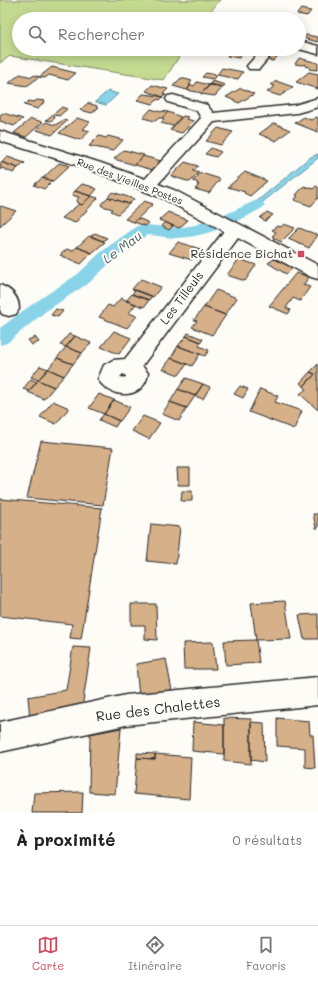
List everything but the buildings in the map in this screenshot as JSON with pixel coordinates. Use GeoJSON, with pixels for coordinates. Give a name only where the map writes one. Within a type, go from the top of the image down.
{"type":"FeatureCollection","features":[{"type":"Feature","properties":{"kind":"street"},"geometry":{"type":"LineString","coordinates":[[306,47],[318,50]]}},
{"type":"Feature","properties":{"kind":"street"},"geometry":{"type":"LineString","coordinates":[[254,66],[263,56]]}},
{"type":"Feature","properties":{"kind":"street"},"geometry":{"type":"LineString","coordinates":[[173,100],[202,108],[209,118]]}},
{"type":"Feature","properties":{"kind":"street"},"geometry":{"type":"LineString","coordinates":[[148,186],[209,118],[298,109],[318,102]]}},
{"type":"Feature","properties":{"kind":"street","name":"Rue des Vieilles Postes"},"geometry":{"type":"LineString","coordinates":[[0,136],[95,166],[168,194],[318,273]]}},
{"type":"Feature","properties":{"kind":"street","name":"Les Tilleuls"},"geometry":{"type":"LineString","coordinates":[[130,367],[225,223]]}},
{"type":"Feature","properties":{"kind":"street"},"geometry":{"type":"LineString","coordinates":[[0,292],[10,302],[9,309]]}},
{"type":"Feature","properties":{"kind":"street","name":"Rue des Chalettes"},"geometry":{"type":"LineString","coordinates":[[0,737],[126,710],[318,691]]}},
{"type":"Feature","properties":{"kind":"green space"},"geometry":{"type":"Polygon","coordinates":[[[0,0],[220,0],[210,12],[12,12],[12,56],[179,56],[164,80],[10,56],[0,63],[0,0]]]}},
{"type":"Feature","properties":{"kind":"water"},"geometry":{"type":"Polygon","coordinates":[[[108,91],[118,94],[106,105],[95,102],[108,91]]]}},
{"type":"Feature","properties":{"kind":"water"},"geometry":{"type":"Polygon","coordinates":[[[318,154],[318,158],[249,213],[237,218],[230,214],[256,202],[309,158],[318,154]]]}},
{"type":"Feature","properties":{"kind":"waterway","name":"Le Mau"},"geometry":{"type":"LineString","coordinates":[[0,338],[40,307],[84,278],[107,256],[143,230],[173,233],[197,230],[229,219],[257,205]]}},
{"type":"Feature","properties":{"kind":"place","name":"Résidence Bichat"},"geometry":{"type":"Point","coordinates":[301,254]}}]}
